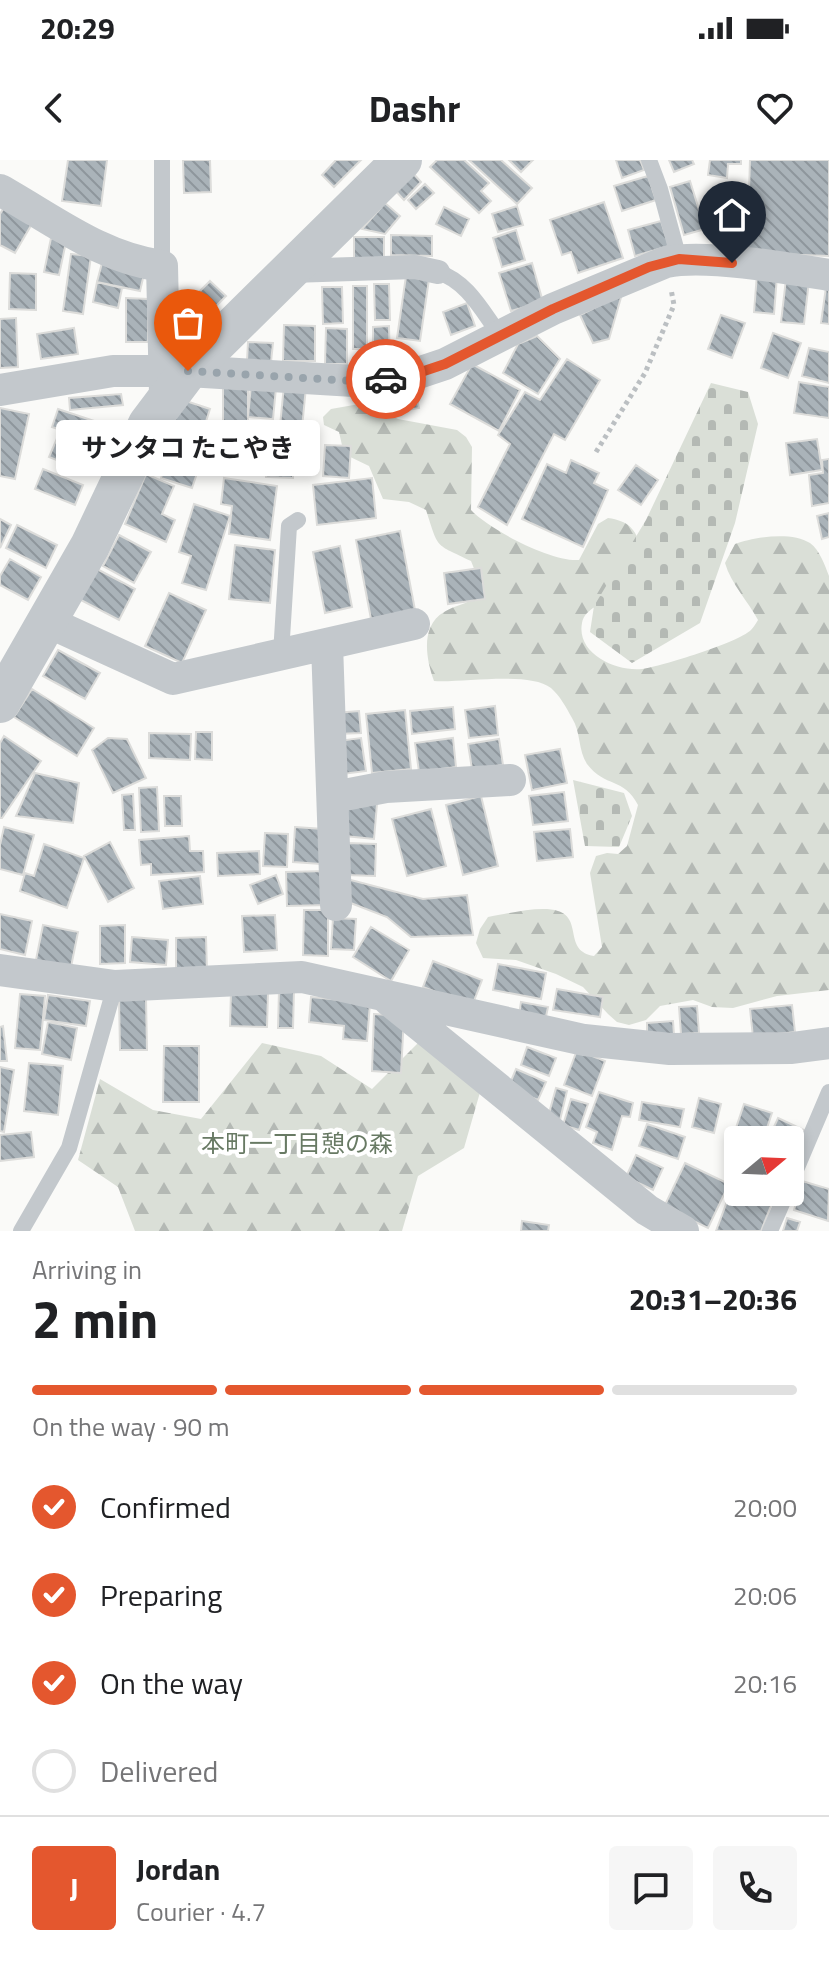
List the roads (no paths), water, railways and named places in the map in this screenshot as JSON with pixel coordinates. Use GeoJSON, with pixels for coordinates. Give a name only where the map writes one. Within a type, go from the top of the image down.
{"type":"FeatureCollection","features":[{"type":"Feature","properties":{"kind":"street"},"geometry":{"type":"LineString","coordinates":[[0,703],[90,546],[148,424],[173,380],[291,271],[402,160]]}},
{"type":"Feature","properties":{"kind":"street"},"geometry":{"type":"LineString","coordinates":[[0,190],[94,246],[149,265],[162,266],[173,380]]}},
{"type":"Feature","properties":{"kind":"street"},"geometry":{"type":"LineString","coordinates":[[0,390],[113,371],[173,380],[382,379],[415,374],[445,364],[553,309],[673,261],[829,275]]}},
{"type":"Feature","properties":{"kind":"street"},"geometry":{"type":"LineString","coordinates":[[291,271],[415,267],[438,272]]}},
{"type":"Feature","properties":{"kind":"street"},"geometry":{"type":"LineString","coordinates":[[48,622],[173,679],[414,624]]}},
{"type":"Feature","properties":{"kind":"street"},"geometry":{"type":"LineString","coordinates":[[327,644],[336,905]]}},
{"type":"Feature","properties":{"kind":"street"},"geometry":{"type":"LineString","coordinates":[[334,797],[386,787],[510,780]]}},
{"type":"Feature","properties":{"kind":"street"},"geometry":{"type":"LineString","coordinates":[[0,970],[115,986],[302,977],[584,1040],[670,1049],[792,1048],[829,1043]]}},
{"type":"Feature","properties":{"kind":"street"},"geometry":{"type":"LineString","coordinates":[[387,998],[647,1210],[683,1231]]}},
{"type":"Feature","properties":{"kind":"lane"},"geometry":{"type":"LineString","coordinates":[[162,160],[162,266]]}},
{"type":"Feature","properties":{"kind":"lane"},"geometry":{"type":"LineString","coordinates":[[649,160],[660,189],[673,261]]}},
{"type":"Feature","properties":{"kind":"lane"},"geometry":{"type":"LineString","coordinates":[[438,272],[464,286],[500,335]]}},
{"type":"Feature","properties":{"kind":"lane"},"geometry":{"type":"LineString","coordinates":[[281,654],[289,526],[298,520]]}},
{"type":"Feature","properties":{"kind":"lane"},"geometry":{"type":"LineString","coordinates":[[21,1231],[69,1148],[115,986]]}},
{"type":"Feature","properties":{"kind":"lane"},"geometry":{"type":"LineString","coordinates":[[804,1151],[829,1092]]}},
{"type":"Feature","properties":{"kind":"lane"},"geometry":{"type":"LineString","coordinates":[[770,1231],[781,1206]]}},
{"type":"Feature","properties":{"kind":"place","name":"サンタコ たこやき"},"geometry":{"type":"Point","coordinates":[188,371]}},
{"type":"Feature","properties":{"kind":"park label","name":"本町一丁目憩の森"},"geometry":{"type":"Point","coordinates":[297,1144]}}]}
